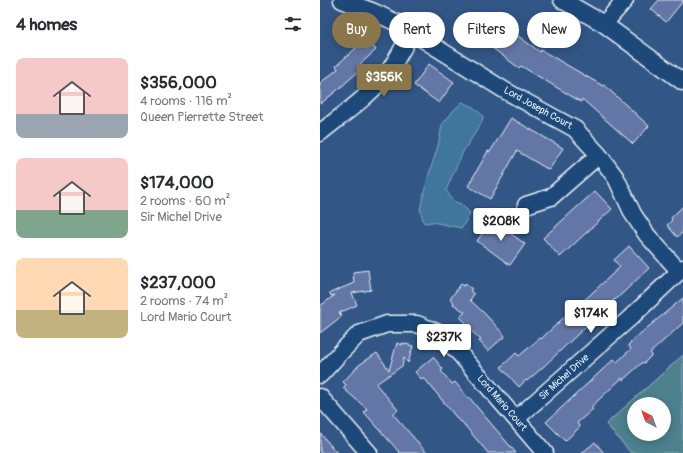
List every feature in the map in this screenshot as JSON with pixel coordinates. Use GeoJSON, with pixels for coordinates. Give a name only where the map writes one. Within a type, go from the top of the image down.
{"type":"FeatureCollection","features":[{"type":"Feature","properties":{"kind":"street","name":"Lord Joseph Court"},"geometry":{"type":"LineString","coordinates":[[342,0],[389,19]]}},
{"type":"Feature","properties":{"kind":"street"},"geometry":{"type":"LineString","coordinates":[[562,0],[604,24],[683,82]]}},
{"type":"Feature","properties":{"kind":"street"},"geometry":{"type":"LineString","coordinates":[[604,24],[625,0]]}},
{"type":"Feature","properties":{"kind":"street"},"geometry":{"type":"LineString","coordinates":[[320,133],[376,86],[392,67],[403,48]]}},
{"type":"Feature","properties":{"kind":"street","name":"Lord Joseph Court"},"geometry":{"type":"LineString","coordinates":[[437,48],[504,90],[575,129],[599,154],[616,178],[633,214],[647,235],[681,270]]}},
{"type":"Feature","properties":{"kind":"street"},"geometry":{"type":"LineString","coordinates":[[526,205],[551,197],[599,154]]}},
{"type":"Feature","properties":{"kind":"street","name":"Sir Michel Drive"},"geometry":{"type":"LineString","coordinates":[[516,419],[630,318],[681,270]]}},
{"type":"Feature","properties":{"kind":"street","name":"Lord Mario Court"},"geometry":{"type":"LineString","coordinates":[[320,375],[359,334],[387,324],[417,324],[439,334],[460,354],[545,453]]}},
{"type":"Feature","properties":{"kind":"street"},"geometry":{"type":"LineString","coordinates":[[320,396],[368,453]]}},
{"type":"Feature","properties":{"kind":"green space"},"geometry":{"type":"Polygon","coordinates":[[[683,355],[683,453],[631,453],[606,424],[627,405],[627,441],[671,441],[671,397],[636,397],[683,355]]]}},
{"type":"Feature","properties":{"kind":"water"},"geometry":{"type":"Polygon","coordinates":[[[462,102],[473,107],[483,116],[482,122],[463,152],[446,190],[453,201],[461,204],[470,213],[462,228],[432,222],[424,223],[420,209],[438,146],[442,125],[462,102]]]}},
{"type":"Feature","properties":{"kind":"building"},"geometry":{"type":"Polygon","coordinates":[[[659,0],[683,1],[666,22],[651,9],[659,0]]]}},
{"type":"Feature","properties":{"kind":"building"},"geometry":{"type":"Polygon","coordinates":[[[519,37],[527,43],[527,48],[534,48],[540,52],[541,50],[603,86],[604,85],[649,126],[633,144],[582,99],[581,102],[521,66],[519,68],[492,48],[519,48],[519,37]]]}},
{"type":"Feature","properties":{"kind":"building"},"geometry":{"type":"Polygon","coordinates":[[[356,48],[374,48],[376,50],[358,66],[361,69],[320,104],[320,83],[338,69],[336,66],[356,48]]]}},
{"type":"Feature","properties":{"kind":"building"},"geometry":{"type":"Polygon","coordinates":[[[429,64],[454,82],[439,103],[414,85],[429,64]]]}},
{"type":"Feature","properties":{"kind":"building"},"geometry":{"type":"Polygon","coordinates":[[[511,118],[563,148],[549,170],[517,151],[490,199],[468,186],[488,151],[490,152],[511,118]]]}},
{"type":"Feature","properties":{"kind":"building"},"geometry":{"type":"Polygon","coordinates":[[[595,191],[612,209],[560,257],[543,238],[595,191]]]}},
{"type":"Feature","properties":{"kind":"building"},"geometry":{"type":"Polygon","coordinates":[[[683,206],[683,232],[677,237],[667,225],[672,220],[671,218],[683,206]]]}},
{"type":"Feature","properties":{"kind":"building"},"geometry":{"type":"Polygon","coordinates":[[[492,220],[525,244],[510,265],[477,241],[492,220]]]}},
{"type":"Feature","properties":{"kind":"building"},"geometry":{"type":"Polygon","coordinates":[[[629,246],[649,268],[542,368],[519,387],[501,367],[516,353],[519,356],[540,338],[541,339],[620,267],[614,260],[629,246]]]}},
{"type":"Feature","properties":{"kind":"building"},"geometry":{"type":"Polygon","coordinates":[[[368,270],[371,290],[352,293],[357,305],[339,313],[342,316],[320,333],[320,306],[335,295],[331,296],[330,293],[354,283],[353,272],[368,270]]]}},
{"type":"Feature","properties":{"kind":"building"},"geometry":{"type":"Polygon","coordinates":[[[461,284],[464,286],[465,284],[472,289],[470,291],[474,294],[470,300],[505,336],[488,351],[479,341],[481,340],[465,325],[466,323],[460,317],[465,312],[453,304],[454,302],[450,299],[461,284]]]}},
{"type":"Feature","properties":{"kind":"building"},"geometry":{"type":"Polygon","coordinates":[[[683,298],[683,323],[650,353],[652,355],[644,363],[643,362],[623,380],[622,378],[591,407],[593,409],[577,423],[580,427],[565,441],[546,422],[614,359],[617,362],[631,349],[628,345],[683,298]]]}},
{"type":"Feature","properties":{"kind":"building"},"geometry":{"type":"Polygon","coordinates":[[[397,343],[413,346],[408,363],[404,358],[402,366],[376,384],[398,410],[393,414],[427,453],[400,453],[364,412],[367,409],[343,388],[346,385],[343,382],[359,365],[377,353],[389,370],[397,343]]]}},
{"type":"Feature","properties":{"kind":"building"},"geometry":{"type":"Polygon","coordinates":[[[433,357],[443,369],[441,371],[452,384],[455,382],[468,398],[469,397],[516,453],[488,453],[424,378],[422,380],[415,372],[433,357]]]}},
{"type":"Feature","properties":{"kind":"building"},"geometry":{"type":"Polygon","coordinates":[[[320,433],[337,453],[320,453],[320,433]]]}},
{"type":"Feature","properties":{"kind":"building"},"geometry":{"type":"Polygon","coordinates":[[[595,442],[604,453],[582,453],[595,442]]]}}]}
